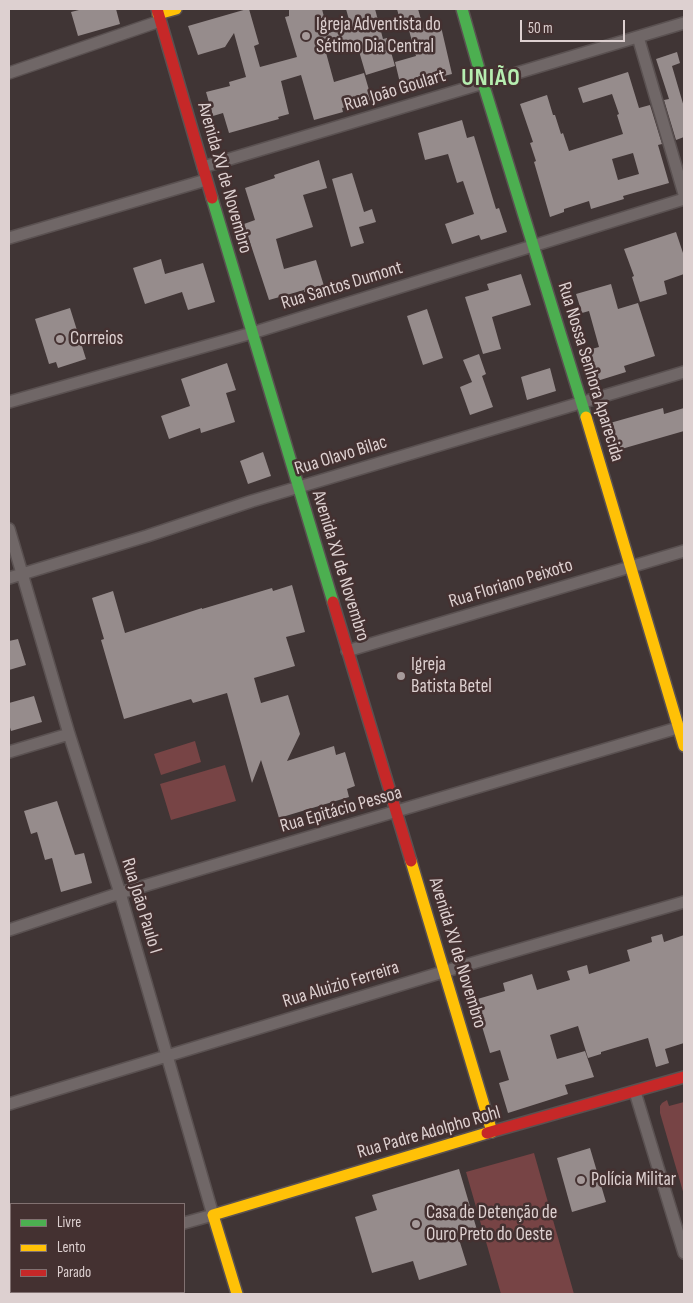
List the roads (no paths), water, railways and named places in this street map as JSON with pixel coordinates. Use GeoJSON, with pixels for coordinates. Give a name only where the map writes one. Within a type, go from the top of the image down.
{"type":"FeatureCollection","features":[{"type":"Feature","properties":{"kind":"street"},"geometry":{"type":"LineString","coordinates":[[9,73],[176,9]]}},
{"type":"Feature","properties":{"kind":"street","name":"Rua Nossa Senhora Aparecida"},"geometry":{"type":"LineString","coordinates":[[462,9],[582,402],[630,567],[682,727],[684,746]]}},
{"type":"Feature","properties":{"kind":"street","name":"Avenida XV de Novembro"},"geometry":{"type":"LineString","coordinates":[[158,15],[492,1132]]}},
{"type":"Feature","properties":{"kind":"street","name":"Rua João Goulart"},"geometry":{"type":"LineString","coordinates":[[202,167],[684,23]]}},
{"type":"Feature","properties":{"kind":"street"},"geometry":{"type":"LineString","coordinates":[[638,37],[684,194]]}},
{"type":"Feature","properties":{"kind":"street"},"geometry":{"type":"LineString","coordinates":[[9,238],[206,180]]}},
{"type":"Feature","properties":{"kind":"street","name":"Rua Santos Dumont"},"geometry":{"type":"LineString","coordinates":[[9,402],[252,333],[684,199]]}},
{"type":"Feature","properties":{"kind":"street","name":"Rua Olavo Bilac"},"geometry":{"type":"LineString","coordinates":[[9,578],[298,488],[684,372]]}},
{"type":"Feature","properties":{"kind":"street","name":"Rua João Paulo I"},"geometry":{"type":"LineString","coordinates":[[9,529],[69,734],[120,893],[237,1294]]}},
{"type":"Feature","properties":{"kind":"street","name":"Rua Floriano Peixoto"},"geometry":{"type":"LineString","coordinates":[[347,651],[684,551]]}},
{"type":"Feature","properties":{"kind":"street","name":"Rua Epitácio Pessoa"},"geometry":{"type":"LineString","coordinates":[[9,930],[120,893],[682,727]]}},
{"type":"Feature","properties":{"kind":"street"},"geometry":{"type":"LineString","coordinates":[[9,752],[69,734]]}},
{"type":"Feature","properties":{"kind":"street","name":"Rua Aluizio Ferreira"},"geometry":{"type":"LineString","coordinates":[[9,1104],[444,971],[684,902]]}},
{"type":"Feature","properties":{"kind":"street","name":"Rua Padre Adolpho Rohl"},"geometry":{"type":"LineString","coordinates":[[185,1223],[684,1077]]}},
{"type":"Feature","properties":{"kind":"street"},"geometry":{"type":"LineString","coordinates":[[635,1092],[684,1253]]}},
{"type":"Feature","properties":{"kind":"place","name":"Igreja Adventista do Sétimo Dia Central"},"geometry":{"type":"Point","coordinates":[306,36]}},
{"type":"Feature","properties":{"kind":"place","name":"Correios"},"geometry":{"type":"Point","coordinates":[60,339]}},
{"type":"Feature","properties":{"kind":"place","name":"Igreja Batista Betel"},"geometry":{"type":"Point","coordinates":[401,676]}},
{"type":"Feature","properties":{"kind":"place","name":"Polícia Militar"},"geometry":{"type":"Point","coordinates":[581,1180]}},
{"type":"Feature","properties":{"kind":"place","name":"Casa de Detenção de Ouro Preto do Oeste"},"geometry":{"type":"Point","coordinates":[416,1224]}},
{"type":"Feature","properties":{"kind":"district","name":"UNIÃO"},"geometry":{"type":"Point","coordinates":[491,79]}}]}
